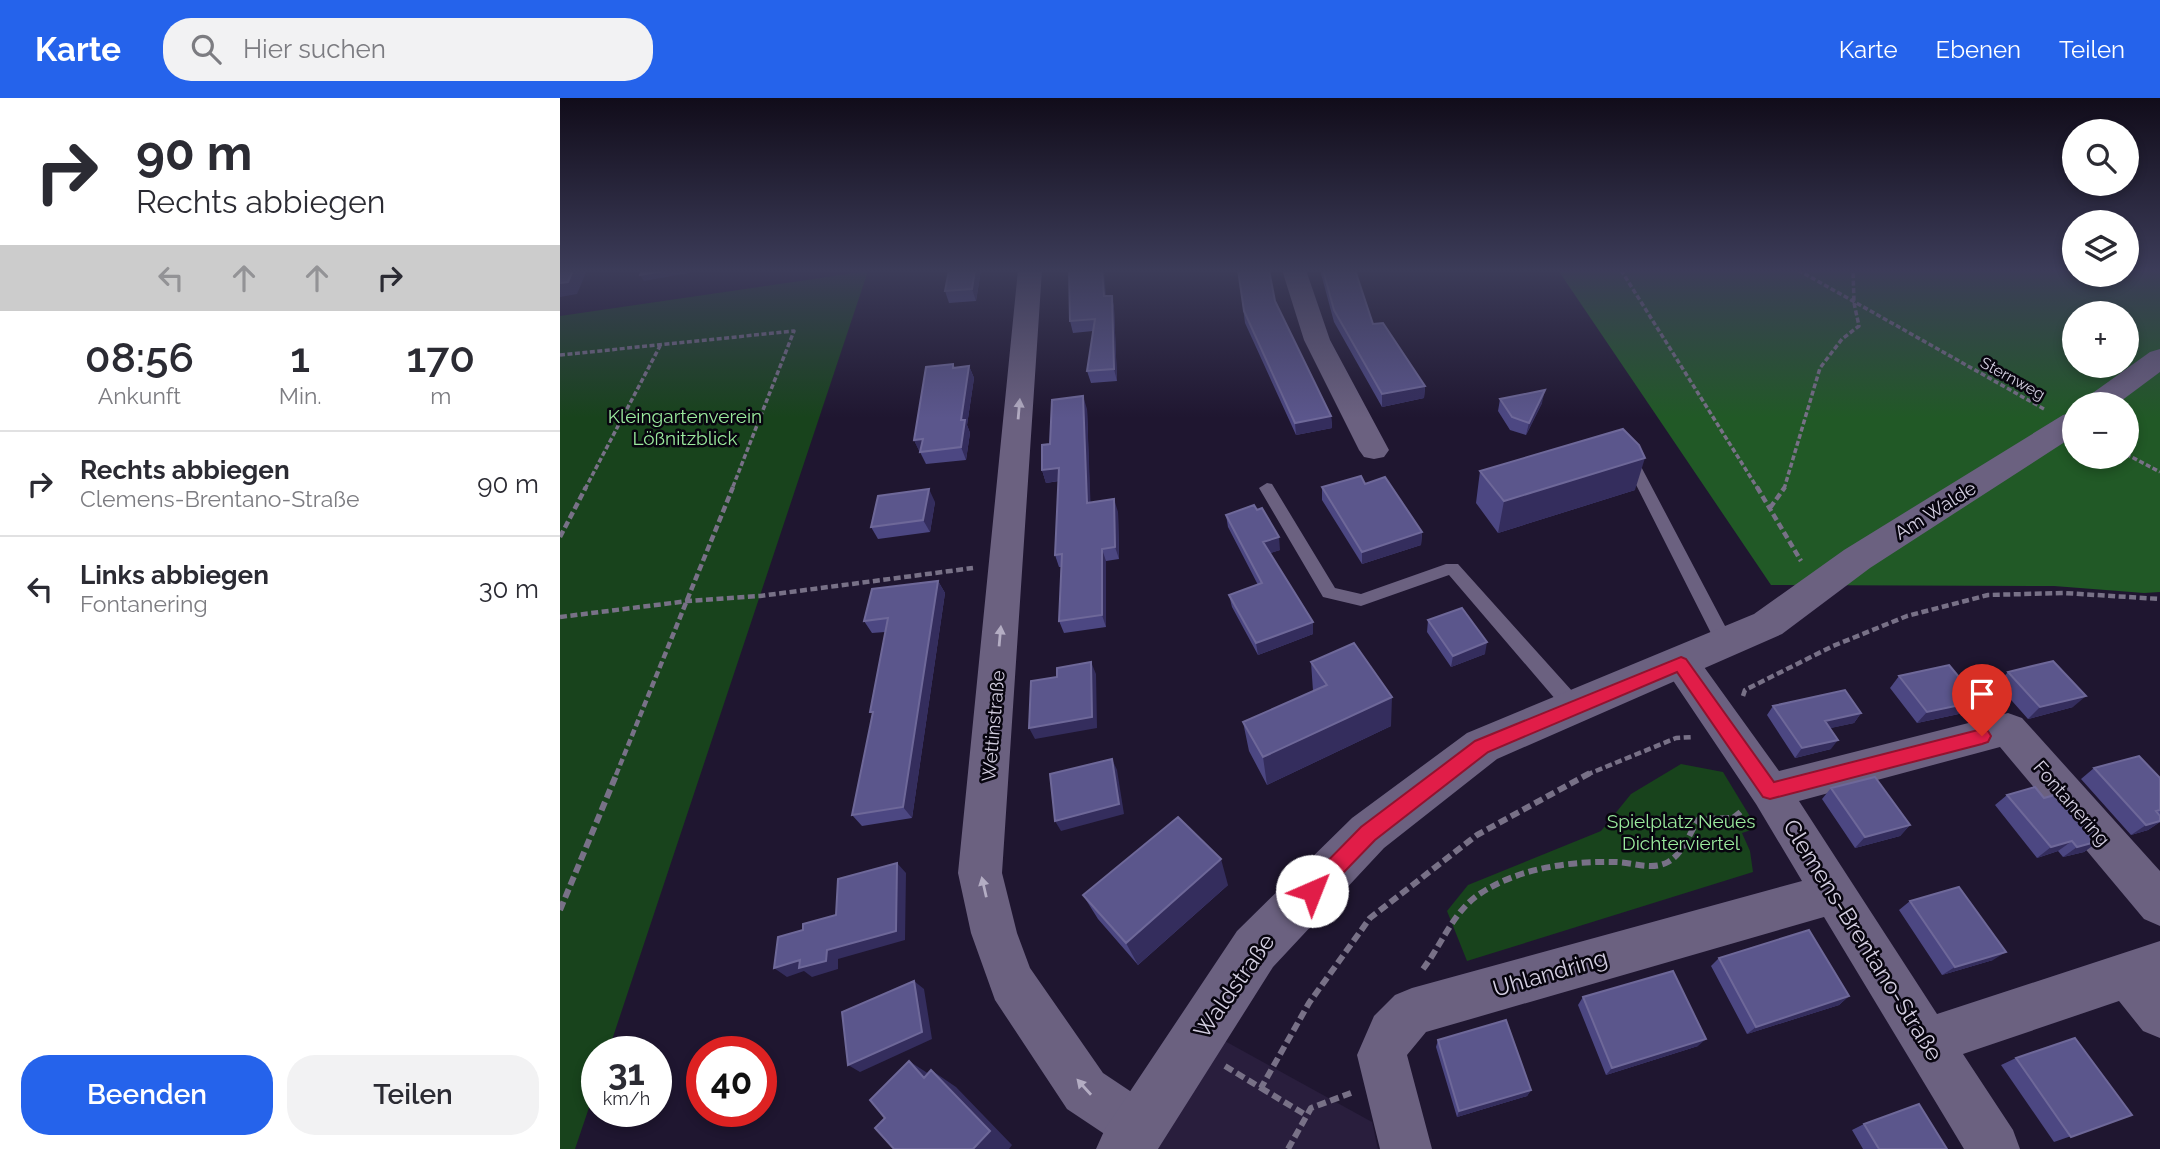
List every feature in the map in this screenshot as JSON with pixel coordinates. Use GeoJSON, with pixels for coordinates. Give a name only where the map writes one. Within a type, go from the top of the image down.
{"type":"FeatureCollection","features":[{"type":"Feature","properties":{"kind":"street","name":"Wettinstraße"},"geometry":{"type":"LineString","coordinates":[[1026,319],[980,873],[995,933],[1012,983],[1085,1091],[1132,1138]]}},
{"type":"Feature","properties":{"kind":"street"},"geometry":{"type":"LineString","coordinates":[[1307,319],[1374,450]]}},
{"type":"Feature","properties":{"kind":"street"},"geometry":{"type":"LineString","coordinates":[[2114,392],[2160,358]]}},
{"type":"Feature","properties":{"kind":"street","name":"Am Walde"},"geometry":{"type":"LineString","coordinates":[[1809,595],[1857,559],[2062,429]]}},
{"type":"Feature","properties":{"kind":"street","name":"Waldstraße"},"geometry":{"type":"LineString","coordinates":[[1132,1138],[1255,949],[1368,833],[1482,746],[1769,624],[1809,595]]}},
{"type":"Feature","properties":{"kind":"street","name":"Clemens-Brentano-Straße"},"geometry":{"type":"LineString","coordinates":[[1681,663],[1770,791],[1994,1149]]}},
{"type":"Feature","properties":{"kind":"street","name":"Fontanering"},"geometry":{"type":"LineString","coordinates":[[1770,791],[2008,729],[2160,904]]}},
{"type":"Feature","properties":{"kind":"street","name":"Uhlandring"},"geometry":{"type":"LineString","coordinates":[[1412,1012],[1834,893]]}},
{"type":"Feature","properties":{"kind":"street"},"geometry":{"type":"LineString","coordinates":[[1926,1042],[2143,969],[2160,1014]]}},
{"type":"Feature","properties":{"kind":"street"},"geometry":{"type":"LineString","coordinates":[[1406,1149],[1382,1055],[1391,1032],[1412,1012]]}},
{"type":"Feature","properties":{"kind":"lane"},"geometry":{"type":"LineString","coordinates":[[1620,440],[1725,643]]}},
{"type":"Feature","properties":{"kind":"lane"},"geometry":{"type":"LineString","coordinates":[[1267,488],[1329,593],[1361,600],[1452,568],[1575,708]]}},
{"type":"Feature","properties":{"kind":"path"},"geometry":{"type":"LineString","coordinates":[[1652,319],[1770,508],[1793,550],[1809,595]]}},
{"type":"Feature","properties":{"kind":"path"},"geometry":{"type":"LineString","coordinates":[[1770,508],[1787,484],[1801,435],[1807,397],[1816,375],[1839,338],[1859,326],[1857,319]]}},
{"type":"Feature","properties":{"kind":"path","name":"Sternweg"},"geometry":{"type":"LineString","coordinates":[[1883,319],[2062,417]]}},
{"type":"Feature","properties":{"kind":"path"},"geometry":{"type":"LineString","coordinates":[[560,355],[793,331],[688,601],[560,910]]}},
{"type":"Feature","properties":{"kind":"path"},"geometry":{"type":"LineString","coordinates":[[560,537],[660,345]]}},
{"type":"Feature","properties":{"kind":"path"},"geometry":{"type":"LineString","coordinates":[[2139,461],[2160,472]]}},
{"type":"Feature","properties":{"kind":"path"},"geometry":{"type":"LineString","coordinates":[[560,617],[688,601],[760,596],[1007,564]]}},
{"type":"Feature","properties":{"kind":"path"},"geometry":{"type":"LineString","coordinates":[[1261,1087],[1309,1003],[1370,918],[1477,835],[1578,778],[1676,738],[1731,734],[1745,690],[1833,646],[1907,616],[1988,595],[2064,593],[2160,599]]}},
{"type":"Feature","properties":{"kind":"path"},"geometry":{"type":"LineString","coordinates":[[1412,1012],[1413,983],[1441,946],[1465,906],[1493,887],[1528,872],[1586,862],[1624,862],[1653,866],[1667,863],[1681,851],[1690,829],[1699,819],[1732,818],[1770,791]]}},
{"type":"Feature","properties":{"kind":"path"},"geometry":{"type":"LineString","coordinates":[[1216,1061],[1306,1115]]}},
{"type":"Feature","properties":{"kind":"path"},"geometry":{"type":"LineString","coordinates":[[1287,1149],[1311,1108],[1351,1093]]}},
{"type":"Feature","properties":{"kind":"shaded area"},"geometry":{"type":"Polygon","coordinates":[[[1214,1035],[1372,1122],[1378,1149],[1147,1149],[1214,1035]]]}},
{"type":"Feature","properties":{"kind":"green space","name":"Kleingartenverein Lößnitzblick"},"geometry":{"type":"Polygon","coordinates":[[[560,319],[852,319],[613,1036],[581,1036],[582,1127],[575,1149],[560,1149],[560,319]]]}},
{"type":"Feature","properties":{"kind":"green space"},"geometry":{"type":"Polygon","coordinates":[[[1591,319],[2062,319],[2062,378],[2139,378],[2139,319],[2160,319],[2160,592],[2054,586],[1771,585],[1591,319]]]}},
{"type":"Feature","properties":{"kind":"green space","name":"Spielplatz Neues Dichterviertel"},"geometry":{"type":"Polygon","coordinates":[[[1681,764],[1723,772],[1757,828],[1742,833],[1750,851],[1753,872],[1467,961],[1447,911],[1468,885],[1601,831],[1631,794],[1681,764]]]}},
{"type":"Feature","properties":{"kind":"building"},"geometry":{"type":"Polygon","coordinates":[[[1095,319],[1113,319],[1114,369],[1087,371],[1095,319]]]}},
{"type":"Feature","properties":{"kind":"building"},"geometry":{"type":"Polygon","coordinates":[[[1248,319],[1284,319],[1331,416],[1295,423],[1248,319]]]}},
{"type":"Feature","properties":{"kind":"building"},"geometry":{"type":"Polygon","coordinates":[[[1339,319],[1371,319],[1373,324],[1383,323],[1425,386],[1382,394],[1339,319]]]}},
{"type":"Feature","properties":{"kind":"building"},"geometry":{"type":"Polygon","coordinates":[[[953,364],[953,368],[969,366],[961,420],[965,420],[961,447],[920,452],[923,439],[914,440],[926,367],[953,364]]]}},
{"type":"Feature","properties":{"kind":"building"},"geometry":{"type":"Polygon","coordinates":[[[1545,390],[1529,423],[1512,417],[1500,399],[1545,390]]]}},
{"type":"Feature","properties":{"kind":"building"},"geometry":{"type":"Polygon","coordinates":[[[1083,396],[1087,503],[1114,499],[1115,547],[1102,549],[1102,615],[1059,621],[1062,554],[1055,555],[1059,468],[1042,470],[1042,445],[1050,444],[1052,400],[1083,396]]]}},
{"type":"Feature","properties":{"kind":"building"},"geometry":{"type":"Polygon","coordinates":[[[1623,429],[1639,445],[1645,458],[1504,501],[1480,471],[1623,429]]]}},
{"type":"Feature","properties":{"kind":"building"},"geometry":{"type":"Polygon","coordinates":[[[1361,476],[1365,484],[1385,477],[1422,532],[1362,552],[1322,487],[1361,476]]]}},
{"type":"Feature","properties":{"kind":"building"},"geometry":{"type":"Polygon","coordinates":[[[929,489],[923,520],[871,527],[878,496],[929,489]]]}},
{"type":"Feature","properties":{"kind":"building"},"geometry":{"type":"Polygon","coordinates":[[[1254,505],[1257,510],[1262,508],[1279,537],[1263,542],[1313,622],[1256,643],[1229,595],[1262,583],[1226,515],[1254,505]]]}},
{"type":"Feature","properties":{"kind":"building"},"geometry":{"type":"Polygon","coordinates":[[[938,581],[903,807],[852,815],[873,712],[870,712],[888,618],[864,621],[872,589],[938,581]]]}},
{"type":"Feature","properties":{"kind":"building"},"geometry":{"type":"Polygon","coordinates":[[[1462,608],[1487,642],[1453,656],[1428,620],[1462,608]]]}},
{"type":"Feature","properties":{"kind":"building"},"geometry":{"type":"Polygon","coordinates":[[[1354,643],[1392,697],[1263,757],[1243,722],[1327,685],[1311,662],[1354,643]]]}},
{"type":"Feature","properties":{"kind":"building"},"geometry":{"type":"Polygon","coordinates":[[[2053,661],[2086,696],[2040,707],[2008,672],[2053,661]]]}},
{"type":"Feature","properties":{"kind":"building"},"geometry":{"type":"Polygon","coordinates":[[[1091,662],[1092,717],[1029,728],[1031,681],[1057,677],[1057,668],[1091,662]]]}},
{"type":"Feature","properties":{"kind":"building"},"geometry":{"type":"Polygon","coordinates":[[[1949,665],[1979,701],[1927,712],[1899,676],[1949,665]]]}},
{"type":"Feature","properties":{"kind":"building"},"geometry":{"type":"Polygon","coordinates":[[[1845,690],[1861,713],[1825,721],[1838,740],[1802,748],[1773,706],[1845,690]]]}},
{"type":"Feature","properties":{"kind":"building"},"geometry":{"type":"Polygon","coordinates":[[[2139,756],[2160,778],[2160,810],[2156,811],[2160,821],[2146,825],[2094,768],[2139,756]]]}},
{"type":"Feature","properties":{"kind":"building"},"geometry":{"type":"Polygon","coordinates":[[[1112,759],[1119,804],[1055,821],[1050,774],[1112,759]]]}},
{"type":"Feature","properties":{"kind":"building"},"geometry":{"type":"Polygon","coordinates":[[[1875,777],[1910,825],[1865,837],[1831,788],[1875,777]]]}},
{"type":"Feature","properties":{"kind":"building"},"geometry":{"type":"Polygon","coordinates":[[[2035,787],[2044,798],[2058,794],[2099,841],[2077,847],[2072,841],[2051,847],[2007,795],[2035,787]]]}},
{"type":"Feature","properties":{"kind":"building"},"geometry":{"type":"Polygon","coordinates":[[[1178,817],[1221,859],[1126,943],[1083,895],[1178,817]]]}},
{"type":"Feature","properties":{"kind":"building"},"geometry":{"type":"Polygon","coordinates":[[[897,863],[896,931],[827,950],[826,961],[799,968],[800,960],[774,968],[778,937],[803,930],[803,924],[836,915],[838,879],[897,863]]]}},
{"type":"Feature","properties":{"kind":"building"},"geometry":{"type":"Polygon","coordinates":[[[1959,887],[2006,952],[1955,967],[1910,901],[1959,887]]]}},
{"type":"Feature","properties":{"kind":"building"},"geometry":{"type":"Polygon","coordinates":[[[1809,930],[1849,996],[1756,1027],[1719,958],[1809,930]]]}},
{"type":"Feature","properties":{"kind":"building"},"geometry":{"type":"Polygon","coordinates":[[[1673,971],[1706,1039],[1612,1068],[1583,997],[1673,971]]]}},
{"type":"Feature","properties":{"kind":"building"},"geometry":{"type":"Polygon","coordinates":[[[914,981],[922,1032],[848,1065],[842,1012],[914,981]]]}},
{"type":"Feature","properties":{"kind":"building"},"geometry":{"type":"Polygon","coordinates":[[[1506,1020],[1531,1090],[1459,1111],[1438,1040],[1506,1020]]]}},
{"type":"Feature","properties":{"kind":"building"},"geometry":{"type":"Polygon","coordinates":[[[2075,1038],[2132,1115],[2071,1137],[2016,1058],[2075,1038]]]}},
{"type":"Feature","properties":{"kind":"building"},"geometry":{"type":"Polygon","coordinates":[[[909,1061],[924,1078],[931,1070],[990,1131],[973,1149],[894,1149],[875,1128],[885,1118],[870,1100],[909,1061]]]}},
{"type":"Feature","properties":{"kind":"building"},"geometry":{"type":"Polygon","coordinates":[[[1919,1104],[1947,1149],[1879,1149],[1864,1124],[1919,1104]]]}},
{"type":"Feature","properties":{"kind":"route"},"geometry":{"type":"LineString","coordinates":[[1312,891],[1368,833],[1482,746],[1681,663],[1770,791],[1982,736]]}}]}
